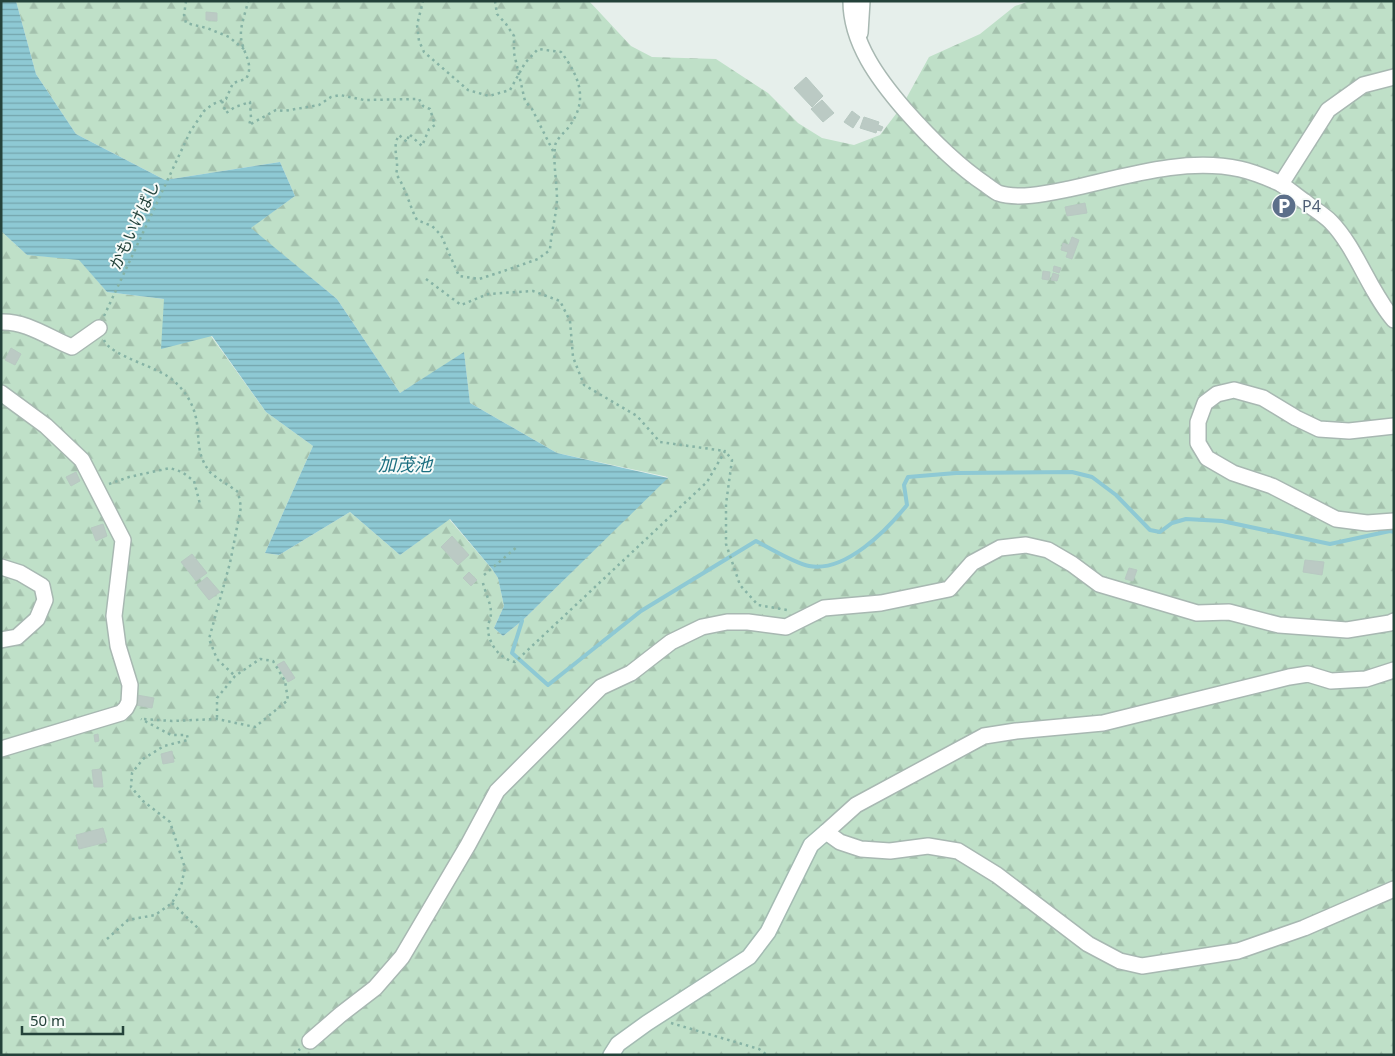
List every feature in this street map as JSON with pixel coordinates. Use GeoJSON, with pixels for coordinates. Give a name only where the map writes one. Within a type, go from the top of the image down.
{"type":"FeatureCollection","features":[{"type":"Feature","properties":{"kind":"street"},"geometry":{"type":"LineString","coordinates":[[851,1],[851,16],[859,40],[868,61],[884,85],[915,121],[952,158],[998,193],[1024,196],[1046,193],[1168,168],[1202,165],[1241,169],[1281,184],[1330,222],[1360,266],[1383,308],[1394,320]]}},
{"type":"Feature","properties":{"kind":"street"},"geometry":{"type":"LineString","coordinates":[[859,40],[862,1]]}},
{"type":"Feature","properties":{"kind":"street"},"geometry":{"type":"LineString","coordinates":[[1281,184],[1328,110],[1363,85],[1394,77]]}},
{"type":"Feature","properties":{"kind":"street"},"geometry":{"type":"LineString","coordinates":[[1,322],[11,321],[43,332],[72,347],[99,328]]}},
{"type":"Feature","properties":{"kind":"street"},"geometry":{"type":"LineString","coordinates":[[1394,426],[1349,430],[1319,429],[1296,418],[1263,398],[1234,390],[1217,394],[1205,403],[1198,422],[1198,443],[1207,458],[1233,473],[1272,486],[1336,519],[1367,523],[1394,521]]}},
{"type":"Feature","properties":{"kind":"street"},"geometry":{"type":"LineString","coordinates":[[1,393],[46,426],[82,460],[123,540],[114,616],[118,646],[130,685],[129,702],[121,713],[1,749]]}},
{"type":"Feature","properties":{"kind":"street"},"geometry":{"type":"LineString","coordinates":[[310,1041],[376,988],[402,957],[468,845],[497,791],[600,687],[632,673],[671,642],[702,627],[727,622],[748,622],[786,627],[824,608],[880,603],[949,589],[972,563],[1000,548],[1026,545],[1048,550],[1072,564],[1098,584],[1197,613],[1229,612],[1279,625],[1347,630],[1394,621]]}},
{"type":"Feature","properties":{"kind":"street"},"geometry":{"type":"LineString","coordinates":[[1,567],[20,573],[42,586],[46,600],[36,620],[16,637],[1,640]]}},
{"type":"Feature","properties":{"kind":"street"},"geometry":{"type":"LineString","coordinates":[[611,1055],[618,1044],[655,1017],[748,957],[768,932],[811,845],[856,805],[984,736],[1103,724],[1289,677],[1308,674],[1331,680],[1366,679],[1394,670]]}},
{"type":"Feature","properties":{"kind":"street"},"geometry":{"type":"LineString","coordinates":[[826,832],[840,842],[861,849],[890,851],[928,846],[958,851],[997,875],[1088,944],[1120,961],[1142,966],[1238,951],[1304,928],[1394,889]]}},
{"type":"Feature","properties":{"kind":"path"},"geometry":{"type":"LineString","coordinates":[[186,1],[184,16],[186,23],[207,28],[229,37],[245,51]]}},
{"type":"Feature","properties":{"kind":"path"},"geometry":{"type":"LineString","coordinates":[[248,1],[241,29],[241,39],[249,59],[249,73],[246,79],[233,83],[226,99],[222,101],[226,113],[250,102],[251,118],[249,125],[276,110],[284,111],[319,105],[331,97],[340,95],[364,100],[419,99],[423,106],[430,109],[434,125],[428,129],[422,146],[408,134],[407,142],[400,135],[395,142],[398,168],[396,174],[402,184],[408,204],[416,220],[432,226],[441,235],[459,276],[479,279],[538,259],[550,250],[557,202],[555,144],[577,114],[581,94],[574,69],[561,52],[538,49],[525,63],[510,90],[489,96],[468,90],[424,52],[417,25],[423,1]]}},
{"type":"Feature","properties":{"kind":"path"},"geometry":{"type":"LineString","coordinates":[[495,1],[497,14],[514,36],[514,53],[525,101],[532,109],[555,156]]}},
{"type":"Feature","properties":{"kind":"path","name":"かもいけばし"},"geometry":{"type":"LineString","coordinates":[[99,328],[190,132],[204,111],[213,104],[222,101]]}},
{"type":"Feature","properties":{"kind":"path"},"geometry":{"type":"LineString","coordinates":[[426,279],[461,305],[488,294],[533,291],[560,301],[570,321],[573,357],[584,385],[637,416],[660,442],[725,451],[732,460],[726,504],[726,544],[740,585],[758,605],[790,610]]}},
{"type":"Feature","properties":{"kind":"path"},"geometry":{"type":"LineString","coordinates":[[99,328],[106,344],[117,353],[154,368],[174,381],[189,399],[195,414],[198,449],[211,473],[238,492],[241,507],[230,563],[209,639],[217,659],[235,676]]}},
{"type":"Feature","properties":{"kind":"path"},"geometry":{"type":"LineString","coordinates":[[483,583],[491,613],[488,628],[489,637],[496,650],[506,660],[515,662],[707,482],[725,451]]}},
{"type":"Feature","properties":{"kind":"path"},"geometry":{"type":"LineString","coordinates":[[96,488],[130,477],[170,468],[182,472],[194,481],[200,504]]}},
{"type":"Feature","properties":{"kind":"path"},"geometry":{"type":"LineString","coordinates":[[484,575],[518,546]]}},
{"type":"Feature","properties":{"kind":"path"},"geometry":{"type":"LineString","coordinates":[[141,719],[172,721],[218,719],[255,727],[288,700],[285,682],[273,661],[260,659],[235,676],[217,698],[218,719]]}},
{"type":"Feature","properties":{"kind":"path"},"geometry":{"type":"LineString","coordinates":[[108,939],[128,920],[155,915],[172,902],[181,886],[185,868],[170,822],[143,801],[131,787],[132,773],[143,759],[164,746],[188,740],[187,735],[171,735],[141,719],[121,713]]}},
{"type":"Feature","properties":{"kind":"path"},"geometry":{"type":"LineString","coordinates":[[172,902],[200,930]]}},
{"type":"Feature","properties":{"kind":"path"},"geometry":{"type":"LineString","coordinates":[[655,1017],[759,1049],[767,1055]]}},
{"type":"Feature","properties":{"kind":"green space"},"geometry":{"type":"Polygon","coordinates":[[[16,1],[589,1],[631,46],[652,57],[716,59],[768,93],[798,123],[822,138],[854,145],[880,135],[902,106],[929,57],[980,34],[1015,6],[1030,1],[1394,1],[1394,1055],[1,1055],[1,231],[27,255],[79,259],[107,292],[164,299],[211,336],[266,412],[313,446],[265,553],[279,555],[350,512],[400,555],[449,519],[498,578],[504,606],[494,628],[503,636],[522,621],[668,477],[557,453],[470,403],[464,353],[400,393],[337,299],[250,228],[295,196],[280,162],[165,180],[76,134],[36,74],[16,1]]]}},
{"type":"Feature","properties":{"kind":"water","name":"加茂池"},"geometry":{"type":"Polygon","coordinates":[[[1,1],[16,1],[36,74],[76,134],[165,180],[280,162],[295,196],[251,228],[337,299],[400,393],[464,352],[470,403],[557,453],[668,478],[522,621],[503,636],[494,628],[504,606],[498,578],[450,519],[400,555],[350,512],[279,555],[265,553],[313,446],[266,412],[212,336],[161,349],[164,299],[107,292],[79,260],[27,255],[1,231],[1,1]]]}},
{"type":"Feature","properties":{"kind":"building"},"geometry":{"type":"Polygon","coordinates":[[[206,12],[217,13],[217,21],[206,20],[206,12]]]}},
{"type":"Feature","properties":{"kind":"building"},"geometry":{"type":"Polygon","coordinates":[[[806,77],[823,96],[812,107],[794,88],[806,77]]]}},
{"type":"Feature","properties":{"kind":"building"},"geometry":{"type":"Polygon","coordinates":[[[822,100],[834,113],[823,122],[811,109],[822,100]]]}},
{"type":"Feature","properties":{"kind":"building"},"geometry":{"type":"Polygon","coordinates":[[[852,111],[860,117],[853,128],[844,122],[852,111]]]}},
{"type":"Feature","properties":{"kind":"building"},"geometry":{"type":"Polygon","coordinates":[[[864,117],[879,122],[878,125],[883,127],[881,131],[877,130],[876,133],[860,128],[864,117]]]}},
{"type":"Feature","properties":{"kind":"building"},"geometry":{"type":"Polygon","coordinates":[[[1085,203],[1087,213],[1067,216],[1065,207],[1085,203]]]}},
{"type":"Feature","properties":{"kind":"building"},"geometry":{"type":"Polygon","coordinates":[[[1072,237],[1079,240],[1072,259],[1066,257],[1068,252],[1061,250],[1063,243],[1069,245],[1072,237]]]}},
{"type":"Feature","properties":{"kind":"building"},"geometry":{"type":"Polygon","coordinates":[[[1054,266],[1061,268],[1059,273],[1053,271],[1054,266]]]}},
{"type":"Feature","properties":{"kind":"building"},"geometry":{"type":"Polygon","coordinates":[[[1043,271],[1050,272],[1049,280],[1042,279],[1043,271]]]}},
{"type":"Feature","properties":{"kind":"building"},"geometry":{"type":"Polygon","coordinates":[[[1053,273],[1059,275],[1057,281],[1051,280],[1053,273]]]}},
{"type":"Feature","properties":{"kind":"building"},"geometry":{"type":"Polygon","coordinates":[[[11,348],[21,354],[15,365],[5,360],[11,348]]]}},
{"type":"Feature","properties":{"kind":"building"},"geometry":{"type":"Polygon","coordinates":[[[76,472],[80,481],[71,486],[66,477],[76,472]]]}},
{"type":"Feature","properties":{"kind":"building"},"geometry":{"type":"Polygon","coordinates":[[[103,524],[107,536],[96,541],[91,528],[103,524]]]}},
{"type":"Feature","properties":{"kind":"building"},"geometry":{"type":"Polygon","coordinates":[[[452,536],[469,555],[458,565],[441,547],[452,536]]]}},
{"type":"Feature","properties":{"kind":"building"},"geometry":{"type":"Polygon","coordinates":[[[192,554],[207,573],[196,581],[181,562],[192,554]]]}},
{"type":"Feature","properties":{"kind":"building"},"geometry":{"type":"Polygon","coordinates":[[[1305,560],[1324,562],[1322,575],[1303,572],[1305,560]]]}},
{"type":"Feature","properties":{"kind":"building"},"geometry":{"type":"Polygon","coordinates":[[[1129,568],[1137,570],[1133,581],[1125,579],[1129,568]]]}},
{"type":"Feature","properties":{"kind":"building"},"geometry":{"type":"Polygon","coordinates":[[[469,572],[477,580],[471,586],[463,578],[469,572]]]}},
{"type":"Feature","properties":{"kind":"building"},"geometry":{"type":"Polygon","coordinates":[[[207,577],[220,592],[209,600],[197,585],[207,577]]]}},
{"type":"Feature","properties":{"kind":"building"},"geometry":{"type":"Polygon","coordinates":[[[284,661],[295,678],[288,682],[277,665],[284,661]]]}},
{"type":"Feature","properties":{"kind":"building"},"geometry":{"type":"Polygon","coordinates":[[[137,695],[154,698],[152,708],[135,705],[137,695]]]}},
{"type":"Feature","properties":{"kind":"building"},"geometry":{"type":"Polygon","coordinates":[[[98,734],[99,741],[95,742],[94,735],[98,734]]]}},
{"type":"Feature","properties":{"kind":"building"},"geometry":{"type":"Polygon","coordinates":[[[172,751],[174,762],[163,764],[161,754],[172,751]]]}},
{"type":"Feature","properties":{"kind":"building"},"geometry":{"type":"Polygon","coordinates":[[[101,769],[103,787],[94,787],[92,770],[101,769]]]}},
{"type":"Feature","properties":{"kind":"building"},"geometry":{"type":"Polygon","coordinates":[[[103,828],[107,842],[79,849],[76,835],[103,828]]]}},
{"type":"Feature","properties":{"kind":"waterway"},"geometry":{"type":"LineString","coordinates":[[521,618],[522,621],[512,653],[548,685],[641,611],[756,541],[790,559],[809,566],[837,563],[851,556],[877,537],[907,505],[904,485],[908,477],[956,473],[1072,472],[1092,477],[1116,495],[1150,530],[1160,532],[1172,523],[1186,519],[1222,521],[1330,544],[1390,531],[1394,532]]}},
{"type":"Feature","properties":{"kind":"place","name":"P4"},"geometry":{"type":"Point","coordinates":[1284,206]}}]}
